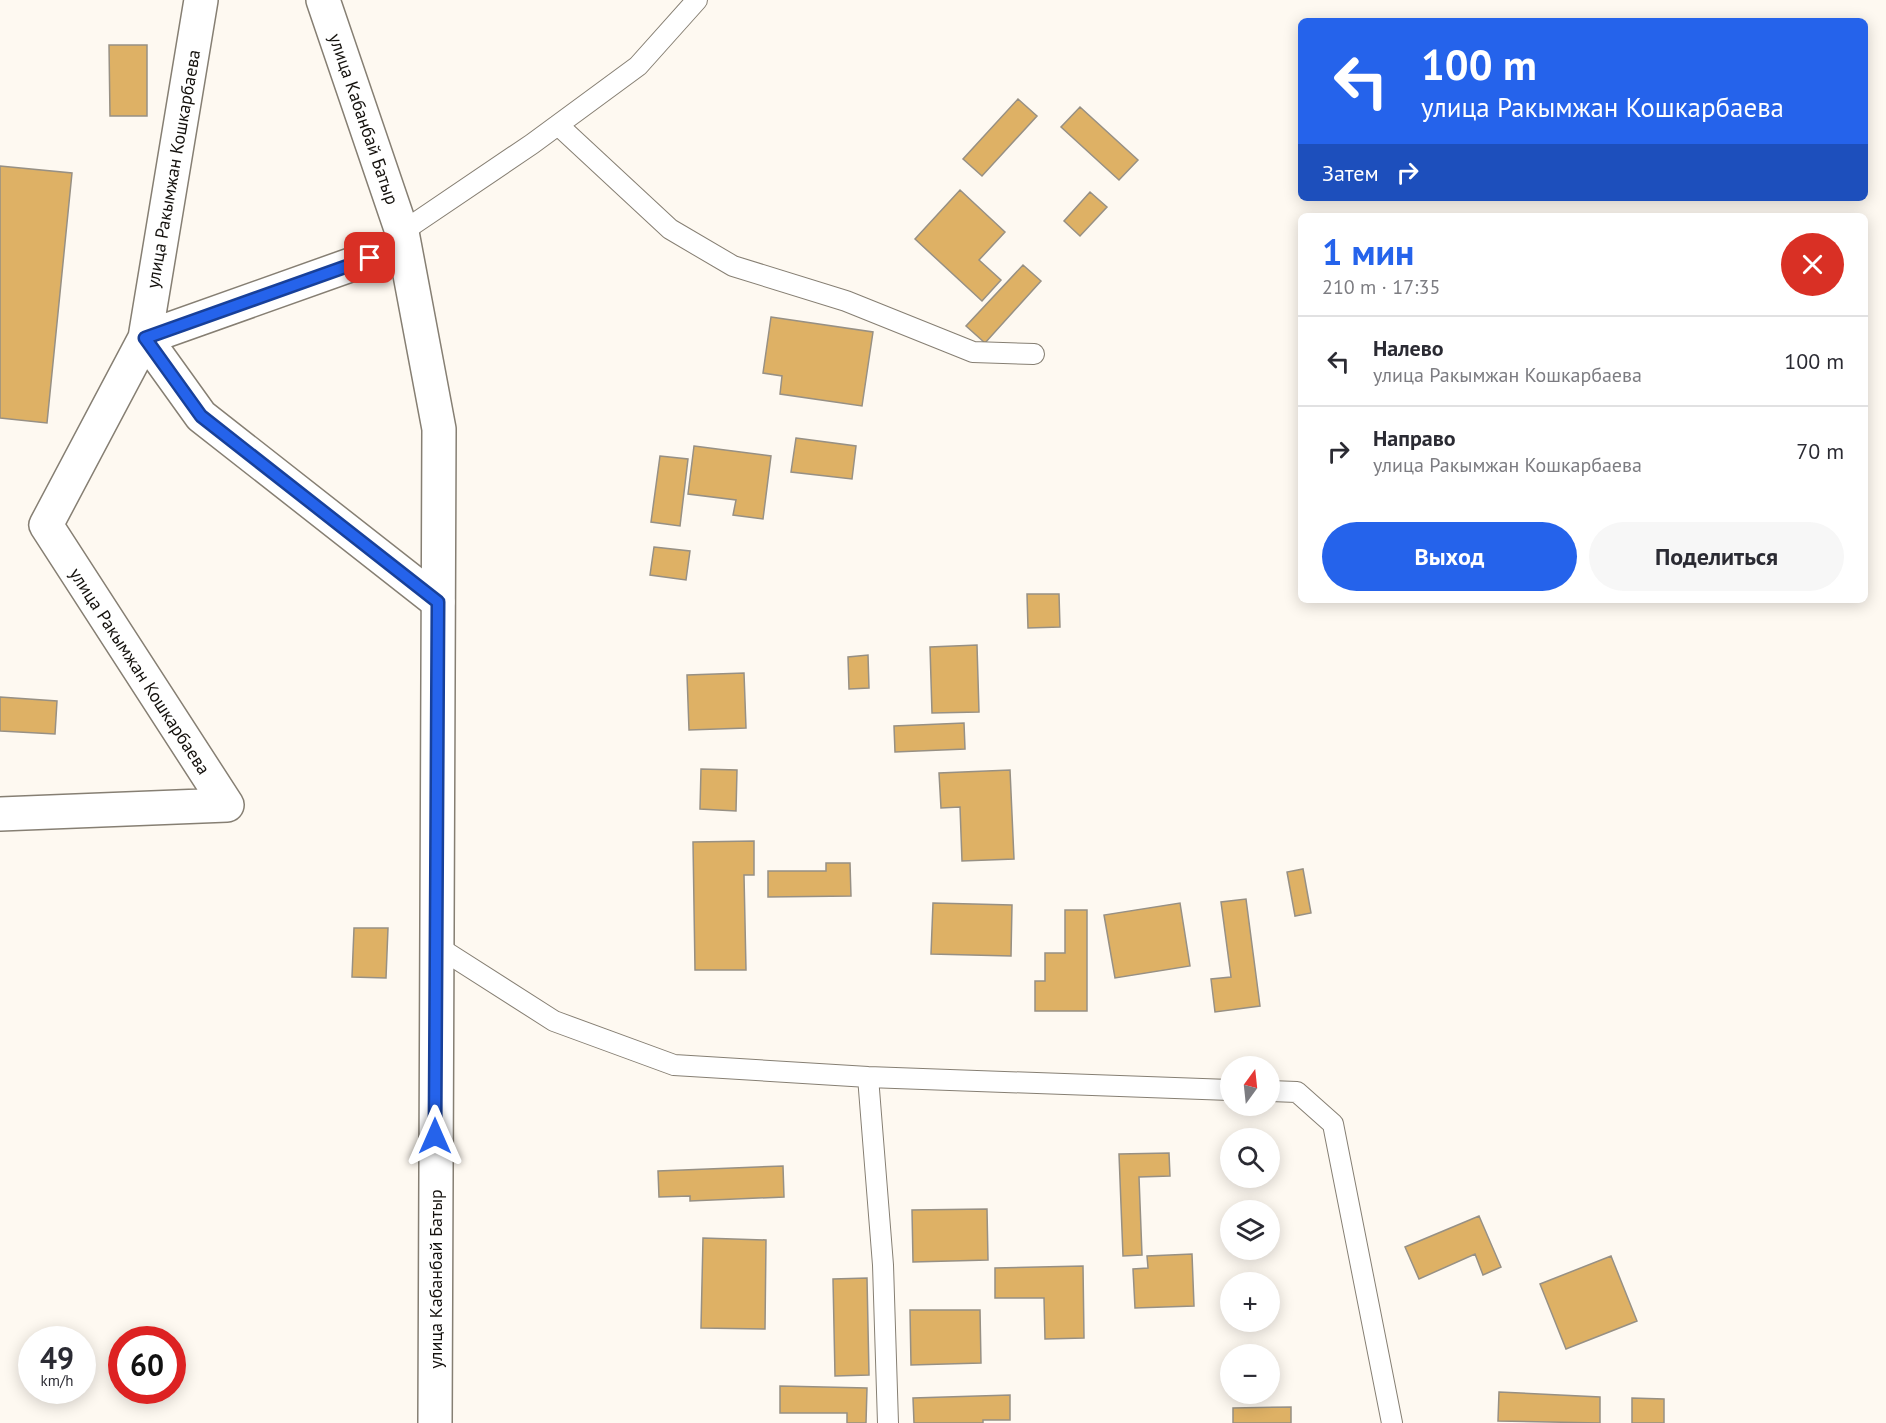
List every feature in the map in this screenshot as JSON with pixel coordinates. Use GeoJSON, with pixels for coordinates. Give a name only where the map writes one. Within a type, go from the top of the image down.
{"type":"FeatureCollection","features":[{"type":"Feature","properties":{"kind":"street","name":"улица Ракымжан Кошкарбаева"},"geometry":{"type":"LineString","coordinates":[[0,814],[227,805],[46,525],[145,338],[201,0]]}},
{"type":"Feature","properties":{"kind":"street","name":"улица Кабанбай Батыр"},"geometry":{"type":"LineString","coordinates":[[323,0],[402,232],[439,429],[435,945],[435,1423]]}},
{"type":"Feature","properties":{"kind":"street"},"geometry":{"type":"LineString","coordinates":[[370,258],[145,338],[201,416],[438,602]]}},
{"type":"Feature","properties":{"kind":"lane"},"geometry":{"type":"LineString","coordinates":[[402,232],[638,66],[698,0]]}},
{"type":"Feature","properties":{"kind":"lane"},"geometry":{"type":"LineString","coordinates":[[558,124],[670,229],[733,266],[846,301],[973,352],[1034,354]]}},
{"type":"Feature","properties":{"kind":"lane"},"geometry":{"type":"LineString","coordinates":[[435,945],[554,1021],[675,1065],[868,1077],[1220,1090]]}},
{"type":"Feature","properties":{"kind":"lane"},"geometry":{"type":"LineString","coordinates":[[868,1077],[883,1265],[888,1423]]}},
{"type":"Feature","properties":{"kind":"lane"},"geometry":{"type":"LineString","coordinates":[[1280,1091],[1297,1092],[1333,1124],[1392,1423]]}},
{"type":"Feature","properties":{"kind":"building"},"geometry":{"type":"Polygon","coordinates":[[[109,45],[147,45],[147,116],[110,116],[109,45]]]}},
{"type":"Feature","properties":{"kind":"building"},"geometry":{"type":"Polygon","coordinates":[[[1018,99],[1037,116],[982,176],[963,159],[1018,99]]]}},
{"type":"Feature","properties":{"kind":"building"},"geometry":{"type":"Polygon","coordinates":[[[1080,107],[1138,160],[1119,180],[1061,127],[1080,107]]]}},
{"type":"Feature","properties":{"kind":"building"},"geometry":{"type":"Polygon","coordinates":[[[0,166],[72,173],[47,423],[0,418],[0,166]]]}},
{"type":"Feature","properties":{"kind":"building"},"geometry":{"type":"Polygon","coordinates":[[[960,190],[1005,232],[979,260],[1001,280],[982,301],[915,239],[960,190]]]}},
{"type":"Feature","properties":{"kind":"building"},"geometry":{"type":"Polygon","coordinates":[[[1090,192],[1107,207],[1080,236],[1064,221],[1090,192]]]}},
{"type":"Feature","properties":{"kind":"building"},"geometry":{"type":"Polygon","coordinates":[[[1023,265],[1041,281],[985,343],[966,326],[1023,265]]]}},
{"type":"Feature","properties":{"kind":"building"},"geometry":{"type":"Polygon","coordinates":[[[771,317],[873,332],[862,406],[780,394],[782,376],[763,373],[771,317]]]}},
{"type":"Feature","properties":{"kind":"building"},"geometry":{"type":"Polygon","coordinates":[[[796,438],[856,446],[852,479],[791,472],[796,438]]]}},
{"type":"Feature","properties":{"kind":"building"},"geometry":{"type":"Polygon","coordinates":[[[694,446],[771,456],[763,519],[733,515],[736,500],[688,494],[694,446]]]}},
{"type":"Feature","properties":{"kind":"building"},"geometry":{"type":"Polygon","coordinates":[[[660,456],[688,459],[680,526],[651,522],[660,456]]]}},
{"type":"Feature","properties":{"kind":"building"},"geometry":{"type":"Polygon","coordinates":[[[654,547],[690,551],[686,580],[650,575],[654,547]]]}},
{"type":"Feature","properties":{"kind":"building"},"geometry":{"type":"Polygon","coordinates":[[[1027,594],[1059,594],[1060,627],[1028,628],[1027,594]]]}},
{"type":"Feature","properties":{"kind":"building"},"geometry":{"type":"Polygon","coordinates":[[[977,645],[979,712],[932,713],[930,647],[977,645]]]}},
{"type":"Feature","properties":{"kind":"building"},"geometry":{"type":"Polygon","coordinates":[[[868,655],[869,688],[849,689],[848,657],[868,655]]]}},
{"type":"Feature","properties":{"kind":"building"},"geometry":{"type":"Polygon","coordinates":[[[744,673],[746,728],[689,730],[687,675],[744,673]]]}},
{"type":"Feature","properties":{"kind":"building"},"geometry":{"type":"Polygon","coordinates":[[[0,697],[57,701],[55,734],[0,731],[0,697]]]}},
{"type":"Feature","properties":{"kind":"building"},"geometry":{"type":"Polygon","coordinates":[[[964,723],[965,749],[895,752],[894,726],[964,723]]]}},
{"type":"Feature","properties":{"kind":"building"},"geometry":{"type":"Polygon","coordinates":[[[701,769],[737,770],[736,811],[700,809],[701,769]]]}},
{"type":"Feature","properties":{"kind":"building"},"geometry":{"type":"Polygon","coordinates":[[[1010,770],[1014,859],[962,861],[960,807],[941,808],[939,773],[1010,770]]]}},
{"type":"Feature","properties":{"kind":"building"},"geometry":{"type":"Polygon","coordinates":[[[754,841],[754,875],[744,875],[746,970],[695,970],[693,842],[754,841]]]}},
{"type":"Feature","properties":{"kind":"building"},"geometry":{"type":"Polygon","coordinates":[[[826,863],[850,863],[851,896],[768,897],[768,871],[826,871],[826,863]]]}},
{"type":"Feature","properties":{"kind":"building"},"geometry":{"type":"Polygon","coordinates":[[[1303,869],[1311,913],[1295,916],[1287,872],[1303,869]]]}},
{"type":"Feature","properties":{"kind":"building"},"geometry":{"type":"Polygon","coordinates":[[[1246,899],[1260,1006],[1215,1012],[1211,979],[1231,977],[1221,902],[1246,899]]]}},
{"type":"Feature","properties":{"kind":"building"},"geometry":{"type":"Polygon","coordinates":[[[933,903],[1012,905],[1011,956],[931,954],[933,903]]]}},
{"type":"Feature","properties":{"kind":"building"},"geometry":{"type":"Polygon","coordinates":[[[1180,903],[1190,966],[1115,978],[1104,915],[1180,903]]]}},
{"type":"Feature","properties":{"kind":"building"},"geometry":{"type":"Polygon","coordinates":[[[1065,910],[1087,910],[1087,1011],[1035,1011],[1035,981],[1045,981],[1045,953],[1065,953],[1065,910]]]}},
{"type":"Feature","properties":{"kind":"building"},"geometry":{"type":"Polygon","coordinates":[[[354,928],[388,928],[386,978],[352,977],[354,928]]]}},
{"type":"Feature","properties":{"kind":"building"},"geometry":{"type":"Polygon","coordinates":[[[1169,1153],[1170,1176],[1139,1177],[1142,1255],[1123,1256],[1119,1154],[1169,1153]]]}},
{"type":"Feature","properties":{"kind":"building"},"geometry":{"type":"Polygon","coordinates":[[[783,1166],[784,1197],[690,1201],[690,1196],[659,1197],[658,1171],[783,1166]]]}},
{"type":"Feature","properties":{"kind":"building"},"geometry":{"type":"Polygon","coordinates":[[[987,1209],[988,1260],[913,1262],[912,1210],[987,1209]]]}},
{"type":"Feature","properties":{"kind":"building"},"geometry":{"type":"Polygon","coordinates":[[[1479,1216],[1501,1267],[1483,1275],[1475,1254],[1419,1279],[1405,1247],[1479,1216]]]}},
{"type":"Feature","properties":{"kind":"building"},"geometry":{"type":"Polygon","coordinates":[[[703,1238],[766,1240],[765,1329],[701,1328],[703,1238]]]}},
{"type":"Feature","properties":{"kind":"building"},"geometry":{"type":"Polygon","coordinates":[[[1192,1254],[1194,1306],[1135,1308],[1133,1269],[1148,1268],[1147,1256],[1192,1254]]]}},
{"type":"Feature","properties":{"kind":"building"},"geometry":{"type":"Polygon","coordinates":[[[1611,1256],[1637,1321],[1566,1349],[1540,1284],[1611,1256]]]}},
{"type":"Feature","properties":{"kind":"building"},"geometry":{"type":"Polygon","coordinates":[[[1083,1266],[1084,1338],[1045,1339],[1044,1298],[995,1298],[995,1268],[1083,1266]]]}},
{"type":"Feature","properties":{"kind":"building"},"geometry":{"type":"Polygon","coordinates":[[[867,1278],[869,1375],[835,1376],[833,1279],[867,1278]]]}},
{"type":"Feature","properties":{"kind":"building"},"geometry":{"type":"Polygon","coordinates":[[[910,1310],[980,1310],[981,1363],[911,1365],[910,1310]]]}},
{"type":"Feature","properties":{"kind":"building"},"geometry":{"type":"Polygon","coordinates":[[[780,1386],[867,1388],[866,1423],[847,1423],[847,1413],[780,1413],[780,1386]]]}},
{"type":"Feature","properties":{"kind":"building"},"geometry":{"type":"Polygon","coordinates":[[[1499,1392],[1600,1397],[1600,1423],[1498,1421],[1499,1392]]]}},
{"type":"Feature","properties":{"kind":"building"},"geometry":{"type":"Polygon","coordinates":[[[1010,1395],[1010,1420],[983,1420],[983,1423],[914,1423],[913,1398],[1010,1395]]]}},
{"type":"Feature","properties":{"kind":"building"},"geometry":{"type":"Polygon","coordinates":[[[1632,1398],[1664,1399],[1664,1423],[1632,1423],[1632,1398]]]}},
{"type":"Feature","properties":{"kind":"building"},"geometry":{"type":"Polygon","coordinates":[[[1291,1407],[1291,1423],[1233,1423],[1233,1408],[1291,1407]]]}},
{"type":"Feature","properties":{"kind":"route"},"geometry":{"type":"LineString","coordinates":[[370,258],[145,338],[201,416],[438,602],[435,1136]]}}]}
